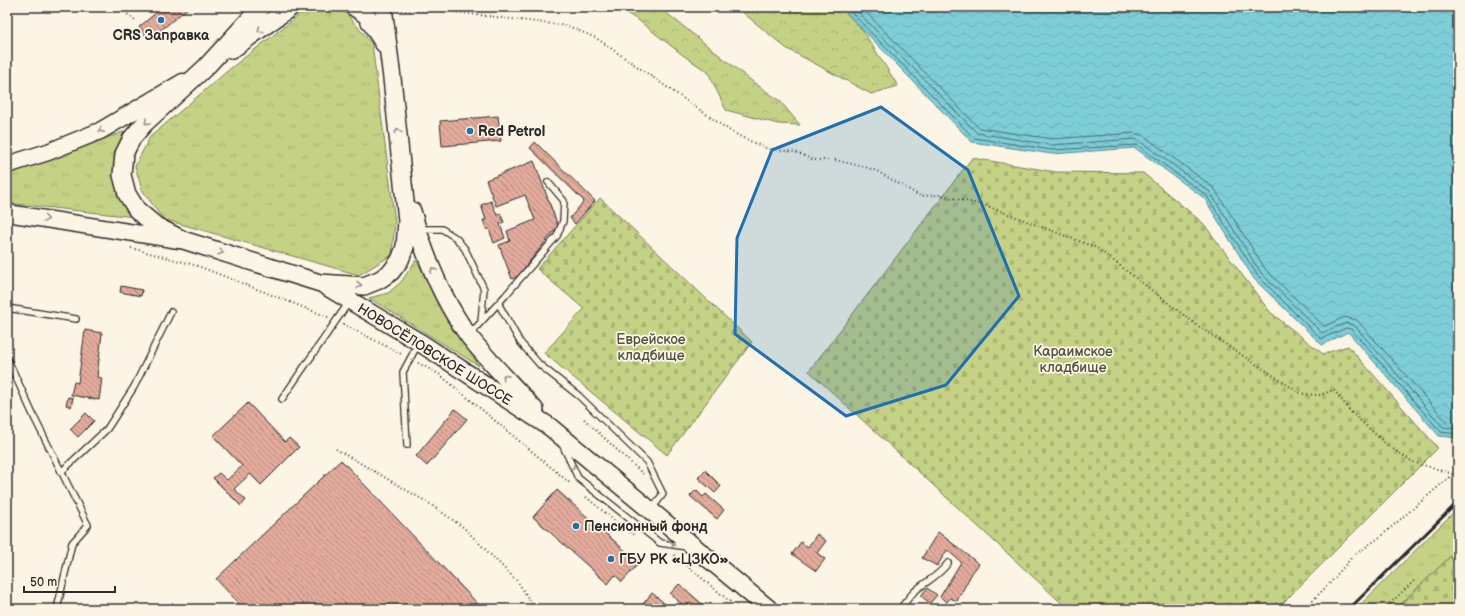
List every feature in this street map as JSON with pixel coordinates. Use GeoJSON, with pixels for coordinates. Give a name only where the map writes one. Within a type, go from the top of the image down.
{"type":"FeatureCollection","features":[{"type":"Feature","properties":{"kind":"main road"},"geometry":{"type":"LineString","coordinates":[[183,240],[156,226],[137,210],[127,194],[122,175],[124,154],[132,138],[144,124],[206,66],[261,7]]}},
{"type":"Feature","properties":{"kind":"main road"},"geometry":{"type":"LineString","coordinates":[[7,165],[48,152],[100,131],[130,115],[206,66],[291,7]]}},
{"type":"Feature","properties":{"kind":"main road"},"geometry":{"type":"LineString","coordinates":[[354,7],[366,15],[383,42],[392,78]]}},
{"type":"Feature","properties":{"kind":"main road"},"geometry":{"type":"LineString","coordinates":[[7,213],[183,240],[320,282],[364,286],[379,280],[391,272],[400,260],[405,247],[407,221],[383,7]]}},
{"type":"Feature","properties":{"kind":"main road","name":"НОВОСЁЛОВСКОЕ ШОССЕ"},"geometry":{"type":"LineString","coordinates":[[402,170],[418,230],[430,264],[447,300],[468,335],[553,429]]}},
{"type":"Feature","properties":{"kind":"main road","name":"НОВОСЁЛОВСКОЕ ШОССЕ"},"geometry":{"type":"LineString","coordinates":[[320,282],[419,342],[553,429],[768,609]]}},
{"type":"Feature","properties":{"kind":"lane"},"geometry":{"type":"LineString","coordinates":[[468,335],[557,236],[563,221],[564,201],[548,182]]}},
{"type":"Feature","properties":{"kind":"lane"},"geometry":{"type":"LineString","coordinates":[[418,230],[442,229],[456,238],[465,249],[484,289],[481,322]]}},
{"type":"Feature","properties":{"kind":"lane"},"geometry":{"type":"LineString","coordinates":[[282,399],[350,300]]}},
{"type":"Feature","properties":{"kind":"lane"},"geometry":{"type":"LineString","coordinates":[[498,303],[520,342],[540,366],[578,396],[648,462],[663,494],[651,510]]}},
{"type":"Feature","properties":{"kind":"lane"},"geometry":{"type":"LineString","coordinates":[[7,308],[76,319]]}},
{"type":"Feature","properties":{"kind":"lane"},"geometry":{"type":"LineString","coordinates":[[61,472],[107,429],[134,387],[171,312]]}},
{"type":"Feature","properties":{"kind":"lane"},"geometry":{"type":"LineString","coordinates":[[407,445],[403,372],[419,342]]}},
{"type":"Feature","properties":{"kind":"lane"},"geometry":{"type":"LineString","coordinates":[[7,358],[88,525],[72,543],[57,609]]}},
{"type":"Feature","properties":{"kind":"lane"},"geometry":{"type":"LineString","coordinates":[[553,429],[578,478],[660,543],[697,549]]}},
{"type":"Feature","properties":{"kind":"lane"},"geometry":{"type":"LineString","coordinates":[[900,609],[914,592],[928,580],[939,575],[948,563]]}},
{"type":"Feature","properties":{"kind":"path"},"geometry":{"type":"LineString","coordinates":[[118,7],[135,20]]}},
{"type":"Feature","properties":{"kind":"path"},"geometry":{"type":"LineString","coordinates":[[397,7],[404,11],[447,11],[568,26],[596,38],[739,136],[768,149],[795,152],[814,160],[835,160],[865,167],[877,171],[920,196],[940,195],[987,206],[1097,248],[1198,326],[1298,392],[1320,395],[1334,390],[1351,412],[1387,445],[1414,462],[1453,474],[1458,474]]}},
{"type":"Feature","properties":{"kind":"path"},"geometry":{"type":"LineString","coordinates":[[124,246],[198,266],[319,312],[440,374],[574,487]]}},
{"type":"Feature","properties":{"kind":"path"},"geometry":{"type":"LineString","coordinates":[[584,419],[643,474]]}},
{"type":"Feature","properties":{"kind":"path"},"geometry":{"type":"LineString","coordinates":[[336,449],[428,502],[462,527],[518,582],[535,609]]}},
{"type":"Feature","properties":{"kind":"path"},"geometry":{"type":"LineString","coordinates":[[1304,609],[1330,583],[1353,556],[1380,537],[1453,474]]}},
{"type":"Feature","properties":{"kind":"path"},"geometry":{"type":"LineString","coordinates":[[580,492],[627,531],[641,538]]}},
{"type":"Feature","properties":{"kind":"path"},"geometry":{"type":"LineString","coordinates":[[668,552],[675,555],[739,609]]}},
{"type":"Feature","properties":{"kind":"path"},"geometry":{"type":"LineString","coordinates":[[1384,609],[1415,580]]}},
{"type":"Feature","properties":{"kind":"highlighted area"},"geometry":{"type":"Polygon","coordinates":[[[881,107],[968,170],[1019,296],[946,385],[846,416],[735,334],[737,238],[772,150],[881,107]]]}},
{"type":"Feature","properties":{"kind":"green space"},"geometry":{"type":"Polygon","coordinates":[[[616,7],[659,7],[753,82],[780,101],[800,125],[778,124],[726,110],[708,72],[684,56],[638,20],[616,7]]]}},
{"type":"Feature","properties":{"kind":"green space"},"geometry":{"type":"Polygon","coordinates":[[[736,7],[841,7],[863,31],[898,86],[871,94],[786,48],[736,7]]]}},
{"type":"Feature","properties":{"kind":"green space"},"geometry":{"type":"Polygon","coordinates":[[[307,9],[345,12],[372,44],[395,222],[392,255],[359,275],[163,219],[142,190],[135,166],[150,137],[231,68],[307,9]]]}},
{"type":"Feature","properties":{"kind":"green space"},"geometry":{"type":"Polygon","coordinates":[[[129,130],[115,160],[117,193],[135,217],[7,203],[7,172],[129,130]]]}},
{"type":"Feature","properties":{"kind":"green space","name":"Караимское кладбище"},"geometry":{"type":"Polygon","coordinates":[[[972,158],[1056,172],[1143,173],[1203,223],[1270,312],[1323,354],[1348,346],[1438,448],[1277,609],[1068,609],[809,371],[972,158]]]}},
{"type":"Feature","properties":{"kind":"green space","name":"Еврейское кладбище"},"geometry":{"type":"Polygon","coordinates":[[[600,198],[752,342],[667,455],[544,353],[584,309],[537,269],[600,198]]]}},
{"type":"Feature","properties":{"kind":"green space"},"geometry":{"type":"Polygon","coordinates":[[[416,260],[479,366],[369,298],[388,293],[401,282],[416,260]]]}},
{"type":"Feature","properties":{"kind":"green space"},"geometry":{"type":"Polygon","coordinates":[[[1458,508],[1458,549],[1396,609],[1356,609],[1458,508]]]}},
{"type":"Feature","properties":{"kind":"green space"},"geometry":{"type":"Polygon","coordinates":[[[1458,549],[1458,609],[1396,609],[1458,549]]]}},
{"type":"Feature","properties":{"kind":"water"},"geometry":{"type":"Polygon","coordinates":[[[841,7],[1458,7],[1458,438],[1439,436],[1348,332],[1322,345],[1254,279],[1204,198],[1135,148],[1052,154],[972,142],[841,7]]]}},
{"type":"Feature","properties":{"kind":"building","name":"CRS Заправка"},"geometry":{"type":"Polygon","coordinates":[[[153,7],[189,7],[149,40],[139,27],[157,12],[153,7]]]}},
{"type":"Feature","properties":{"kind":"building","name":"Red Petrol"},"geometry":{"type":"Polygon","coordinates":[[[498,116],[501,141],[442,146],[440,121],[498,116]]]}},
{"type":"Feature","properties":{"kind":"building"},"geometry":{"type":"Polygon","coordinates":[[[535,142],[595,201],[575,224],[570,218],[584,201],[530,148],[535,142]]]}},
{"type":"Feature","properties":{"kind":"building"},"geometry":{"type":"Polygon","coordinates":[[[534,161],[558,226],[518,276],[512,279],[499,245],[510,241],[507,231],[535,220],[525,195],[496,206],[486,180],[534,161]]]}},
{"type":"Feature","properties":{"kind":"building"},"geometry":{"type":"Polygon","coordinates":[[[491,201],[497,215],[500,213],[504,222],[500,224],[505,238],[494,243],[489,229],[486,229],[483,220],[486,220],[481,205],[491,201]]]}},
{"type":"Feature","properties":{"kind":"building"},"geometry":{"type":"Polygon","coordinates":[[[121,286],[142,290],[141,296],[120,292],[121,286]]]}},
{"type":"Feature","properties":{"kind":"building"},"geometry":{"type":"Polygon","coordinates":[[[85,330],[102,333],[97,377],[102,378],[99,400],[71,395],[74,382],[78,383],[85,330]]]}},
{"type":"Feature","properties":{"kind":"building"},"geometry":{"type":"Polygon","coordinates":[[[68,397],[73,398],[71,407],[66,405],[68,397]]]}},
{"type":"Feature","properties":{"kind":"building"},"geometry":{"type":"Polygon","coordinates":[[[248,403],[285,442],[289,438],[299,447],[261,485],[250,474],[234,489],[246,500],[241,506],[213,478],[219,473],[227,480],[242,466],[213,436],[248,403]]]}},
{"type":"Feature","properties":{"kind":"building"},"geometry":{"type":"Polygon","coordinates":[[[455,409],[467,419],[427,466],[416,456],[455,409]]]}},
{"type":"Feature","properties":{"kind":"building"},"geometry":{"type":"Polygon","coordinates":[[[86,413],[94,421],[78,437],[70,429],[86,413]]]}},
{"type":"Feature","properties":{"kind":"building"},"geometry":{"type":"Polygon","coordinates":[[[341,460],[477,603],[471,609],[244,609],[216,579],[341,460]]]}},
{"type":"Feature","properties":{"kind":"building"},"geometry":{"type":"Polygon","coordinates":[[[705,470],[721,486],[715,493],[698,478],[705,470]]]}},
{"type":"Feature","properties":{"kind":"building"},"geometry":{"type":"Polygon","coordinates":[[[557,490],[639,563],[622,582],[615,575],[608,584],[533,517],[557,490]]]}},
{"type":"Feature","properties":{"kind":"building"},"geometry":{"type":"Polygon","coordinates":[[[696,490],[703,497],[706,494],[724,510],[717,519],[690,496],[696,490]]]}},
{"type":"Feature","properties":{"kind":"building"},"geometry":{"type":"Polygon","coordinates":[[[938,532],[979,564],[972,573],[957,601],[950,598],[947,602],[940,597],[961,562],[947,550],[937,566],[922,558],[938,532]]]}},
{"type":"Feature","properties":{"kind":"building"},"geometry":{"type":"Polygon","coordinates":[[[817,534],[826,541],[817,553],[825,559],[816,571],[792,554],[801,542],[808,547],[817,534]]]}},
{"type":"Feature","properties":{"kind":"building"},"geometry":{"type":"Polygon","coordinates":[[[679,584],[708,609],[687,609],[670,594],[679,584]]]}},
{"type":"Feature","properties":{"kind":"building"},"geometry":{"type":"Polygon","coordinates":[[[927,588],[937,595],[930,603],[921,596],[927,588]]]}},
{"type":"Feature","properties":{"kind":"building"},"geometry":{"type":"Polygon","coordinates":[[[652,593],[671,609],[639,609],[652,593]]]}},
{"type":"Feature","properties":{"kind":"railway"},"geometry":{"type":"LineString","coordinates":[[1349,609],[1458,502]]}},
{"type":"Feature","properties":{"kind":"place","name":"CRS Заправка"},"geometry":{"type":"Point","coordinates":[161,20]}},
{"type":"Feature","properties":{"kind":"place","name":"Red Petrol"},"geometry":{"type":"Point","coordinates":[470,131]}},
{"type":"Feature","properties":{"kind":"place","name":"Пенсионный фонд"},"geometry":{"type":"Point","coordinates":[576,526]}},
{"type":"Feature","properties":{"kind":"place","name":"ГБУ РК «ЦЗКО»"},"geometry":{"type":"Point","coordinates":[611,559]}}]}
